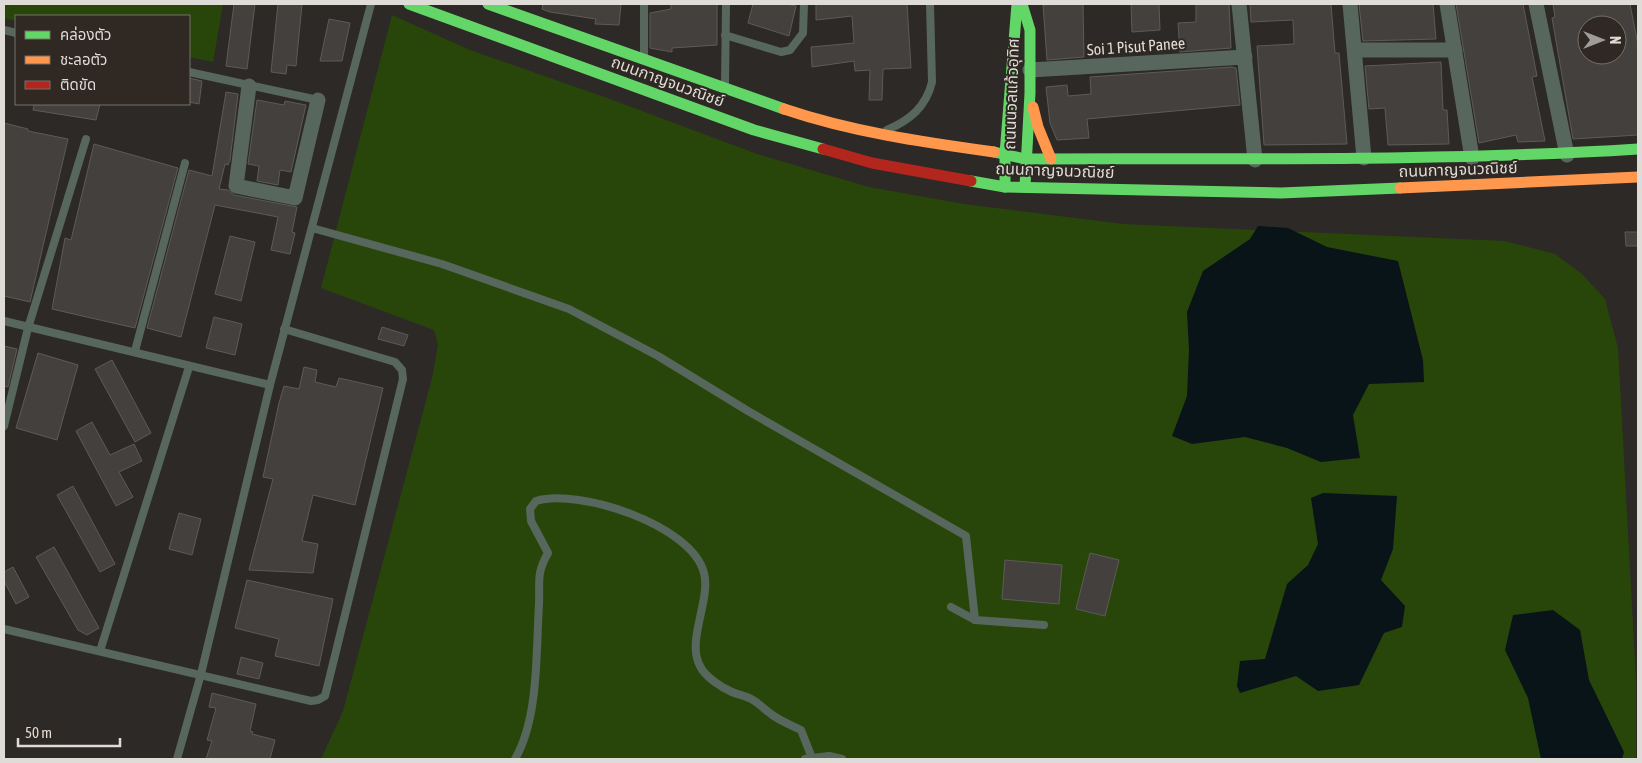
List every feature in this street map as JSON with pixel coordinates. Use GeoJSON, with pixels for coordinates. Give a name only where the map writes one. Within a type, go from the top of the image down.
{"type":"FeatureCollection","features":[{"type":"Feature","properties":{"kind":"main road","name":"ถนนกาญจนวณิชย์"},"geometry":{"type":"LineString","coordinates":[[409,4],[754,130],[872,163],[1006,187],[1281,193],[1638,178]]}},
{"type":"Feature","properties":{"kind":"main road","name":"ถนนกาญจนวณิชย์"},"geometry":{"type":"LineString","coordinates":[[488,4],[528,11],[644,61],[813,119],[876,135],[1005,154],[1024,159],[1255,160],[1472,158],[1568,155],[1638,149]]}},
{"type":"Feature","properties":{"kind":"main road","name":"ถนนนวลแก้วอุทิศ"},"geometry":{"type":"LineString","coordinates":[[1006,187],[1005,154],[1016,4]]}},
{"type":"Feature","properties":{"kind":"main road","name":"ถนนนวลแก้วอุทิศ"},"geometry":{"type":"LineString","coordinates":[[1022,4],[1030,30],[1030,92],[1024,159],[1025,186]]}},
{"type":"Feature","properties":{"kind":"main road"},"geometry":{"type":"LineString","coordinates":[[1030,92],[1038,127],[1051,159]]}},
{"type":"Feature","properties":{"kind":"main road"},"geometry":{"type":"LineString","coordinates":[[971,149],[990,138],[1008,116]]}},
{"type":"Feature","properties":{"kind":"street"},"geometry":{"type":"LineString","coordinates":[[1239,4],[1255,160]]}},
{"type":"Feature","properties":{"kind":"street"},"geometry":{"type":"LineString","coordinates":[[1350,4],[1364,158]]}},
{"type":"Feature","properties":{"kind":"street"},"geometry":{"type":"LineString","coordinates":[[1447,4],[1472,158]]}},
{"type":"Feature","properties":{"kind":"street"},"geometry":{"type":"LineString","coordinates":[[1536,4],[1568,155]]}},
{"type":"Feature","properties":{"kind":"street"},"geometry":{"type":"LineString","coordinates":[[1355,50],[1455,50]]}},
{"type":"Feature","properties":{"kind":"street","name":"Soi 1 Pisut Panee"},"geometry":{"type":"LineString","coordinates":[[1030,70],[1245,57]]}},
{"type":"Feature","properties":{"kind":"street"},"geometry":{"type":"LineString","coordinates":[[249,86],[236,186],[244,188],[295,198],[318,100]]}},
{"type":"Feature","properties":{"kind":"lane"},"geometry":{"type":"LineString","coordinates":[[177,759],[201,674],[284,329],[371,4]]}},
{"type":"Feature","properties":{"kind":"lane"},"geometry":{"type":"LineString","coordinates":[[644,4],[644,61]]}},
{"type":"Feature","properties":{"kind":"lane"},"geometry":{"type":"LineString","coordinates":[[725,89],[726,4]]}},
{"type":"Feature","properties":{"kind":"lane"},"geometry":{"type":"LineString","coordinates":[[725,35],[781,52],[790,50],[803,32],[804,4]]}},
{"type":"Feature","properties":{"kind":"lane"},"geometry":{"type":"LineString","coordinates":[[876,135],[904,122],[914,115],[923,106],[929,93],[932,82],[930,4]]}},
{"type":"Feature","properties":{"kind":"lane"},"geometry":{"type":"LineString","coordinates":[[190,72],[318,100]]}},
{"type":"Feature","properties":{"kind":"lane"},"geometry":{"type":"LineString","coordinates":[[4,426],[28,328],[86,139]]}},
{"type":"Feature","properties":{"kind":"lane"},"geometry":{"type":"LineString","coordinates":[[136,351],[185,163]]}},
{"type":"Feature","properties":{"kind":"lane"},"geometry":{"type":"LineString","coordinates":[[312,228],[442,264],[569,309],[658,356],[748,411],[966,536],[975,620]]}},
{"type":"Feature","properties":{"kind":"lane"},"geometry":{"type":"LineString","coordinates":[[4,322],[136,351],[189,367],[270,385]]}},
{"type":"Feature","properties":{"kind":"lane"},"geometry":{"type":"LineString","coordinates":[[4,629],[311,701],[325,696],[403,379],[399,366],[395,362],[284,329]]}},
{"type":"Feature","properties":{"kind":"lane"},"geometry":{"type":"LineString","coordinates":[[100,652],[189,367]]}},
{"type":"Feature","properties":{"kind":"lane"},"geometry":{"type":"LineString","coordinates":[[515,759],[528,726],[538,660],[538,572],[548,553],[531,521],[530,509],[536,501],[564,498],[594,503],[635,517],[672,534],[689,548],[702,566],[705,584],[696,651],[701,668],[732,692],[752,699],[772,715],[801,730],[808,759],[829,756],[842,759]]}},
{"type":"Feature","properties":{"kind":"lane"},"geometry":{"type":"LineString","coordinates":[[951,607],[975,620],[1044,625]]}},
{"type":"Feature","properties":{"kind":"green space"},"geometry":{"type":"Polygon","coordinates":[[[4,4],[223,4],[213,62],[190,57],[190,15],[15,15],[15,21],[4,18],[4,4]]]}},
{"type":"Feature","properties":{"kind":"green space"},"geometry":{"type":"Polygon","coordinates":[[[392,15],[470,50],[610,99],[760,155],[869,187],[964,204],[1123,224],[1504,241],[1555,254],[1582,274],[1605,299],[1618,348],[1636,681],[1636,759],[321,759],[343,711],[432,378],[438,345],[434,330],[321,288],[392,15]]]}},
{"type":"Feature","properties":{"kind":"shaded area"},"geometry":{"type":"Polygon","coordinates":[[[1258,226],[1288,228],[1327,247],[1398,261],[1423,360],[1424,382],[1369,384],[1353,415],[1360,458],[1321,462],[1287,448],[1245,437],[1192,444],[1172,436],[1187,396],[1189,350],[1187,312],[1203,271],[1250,239],[1258,226]]]}},
{"type":"Feature","properties":{"kind":"shaded area"},"geometry":{"type":"Polygon","coordinates":[[[1323,493],[1397,496],[1393,549],[1381,580],[1405,606],[1402,627],[1384,633],[1359,685],[1318,691],[1296,676],[1240,693],[1237,686],[1240,661],[1265,659],[1287,584],[1308,565],[1318,544],[1311,498],[1323,493]]]}},
{"type":"Feature","properties":{"kind":"shaded area"},"geometry":{"type":"Polygon","coordinates":[[[1553,610],[1580,630],[1589,680],[1624,752],[1622,759],[1541,759],[1528,698],[1505,650],[1513,615],[1553,610]]]}},
{"type":"Feature","properties":{"kind":"building"},"geometry":{"type":"Polygon","coordinates":[[[234,4],[255,4],[247,69],[226,66],[234,4]]]}},
{"type":"Feature","properties":{"kind":"building"},"geometry":{"type":"Polygon","coordinates":[[[278,4],[302,4],[296,66],[287,65],[286,74],[271,72],[278,4]]]}},
{"type":"Feature","properties":{"kind":"building"},"geometry":{"type":"Polygon","coordinates":[[[543,4],[621,4],[619,25],[595,24],[596,19],[550,12],[542,9],[543,4]]]}},
{"type":"Feature","properties":{"kind":"building"},"geometry":{"type":"Polygon","coordinates":[[[671,4],[717,4],[717,45],[672,48],[672,52],[650,48],[650,13],[671,9],[671,4]]]}},
{"type":"Feature","properties":{"kind":"building"},"geometry":{"type":"Polygon","coordinates":[[[753,4],[787,4],[796,6],[789,36],[748,23],[753,4]]]}},
{"type":"Feature","properties":{"kind":"building"},"geometry":{"type":"Polygon","coordinates":[[[816,4],[907,4],[911,68],[883,69],[882,100],[869,100],[870,70],[855,71],[854,61],[812,67],[811,47],[854,43],[852,16],[816,20],[816,4]]]}},
{"type":"Feature","properties":{"kind":"building"},"geometry":{"type":"Polygon","coordinates":[[[1083,4],[1084,57],[1047,60],[1043,5],[1083,4]]]}},
{"type":"Feature","properties":{"kind":"building"},"geometry":{"type":"Polygon","coordinates":[[[1131,4],[1159,4],[1160,30],[1132,32],[1131,4]]]}},
{"type":"Feature","properties":{"kind":"building"},"geometry":{"type":"Polygon","coordinates":[[[1196,4],[1229,4],[1231,48],[1180,52],[1178,23],[1196,22],[1196,4]]]}},
{"type":"Feature","properties":{"kind":"building"},"geometry":{"type":"Polygon","coordinates":[[[1250,4],[1331,4],[1335,53],[1339,53],[1347,144],[1264,145],[1257,46],[1294,44],[1293,20],[1251,22],[1250,4]]]}},
{"type":"Feature","properties":{"kind":"building"},"geometry":{"type":"Polygon","coordinates":[[[1359,4],[1433,4],[1436,39],[1363,41],[1359,4]]]}},
{"type":"Feature","properties":{"kind":"building"},"geometry":{"type":"Polygon","coordinates":[[[1456,4],[1523,4],[1537,76],[1532,77],[1545,141],[1518,142],[1516,135],[1479,143],[1456,4]]]}},
{"type":"Feature","properties":{"kind":"building"},"geometry":{"type":"Polygon","coordinates":[[[1553,4],[1630,4],[1638,45],[1638,135],[1573,139],[1552,18],[1555,17],[1553,4]]]}},
{"type":"Feature","properties":{"kind":"building"},"geometry":{"type":"Polygon","coordinates":[[[329,19],[350,23],[342,61],[320,61],[329,19]]]}},
{"type":"Feature","properties":{"kind":"building"},"geometry":{"type":"Polygon","coordinates":[[[1441,62],[1443,110],[1447,110],[1449,144],[1388,145],[1385,108],[1369,109],[1365,66],[1441,62]]]}},
{"type":"Feature","properties":{"kind":"building"},"geometry":{"type":"Polygon","coordinates":[[[1236,68],[1240,105],[1087,119],[1089,138],[1057,140],[1050,123],[1046,87],[1067,85],[1068,96],[1091,94],[1090,77],[1236,68]]]}},
{"type":"Feature","properties":{"kind":"building"},"geometry":{"type":"Polygon","coordinates":[[[190,78],[202,81],[199,104],[190,102],[190,78]]]}},
{"type":"Feature","properties":{"kind":"building"},"geometry":{"type":"Polygon","coordinates":[[[226,92],[238,94],[230,160],[228,165],[225,164],[219,189],[228,190],[234,195],[297,207],[292,232],[295,233],[290,254],[271,250],[278,217],[215,205],[181,337],[147,328],[189,170],[212,176],[226,92]]]}},
{"type":"Feature","properties":{"kind":"building"},"geometry":{"type":"Polygon","coordinates":[[[257,100],[284,105],[285,101],[306,105],[291,172],[280,170],[278,185],[257,181],[259,166],[248,164],[257,100]]]}},
{"type":"Feature","properties":{"kind":"building"},"geometry":{"type":"Polygon","coordinates":[[[34,105],[100,105],[96,120],[33,110],[34,105]]]}},
{"type":"Feature","properties":{"kind":"building"},"geometry":{"type":"Polygon","coordinates":[[[4,123],[28,129],[28,131],[68,139],[30,302],[4,296],[4,123]]]}},
{"type":"Feature","properties":{"kind":"building"},"geometry":{"type":"Polygon","coordinates":[[[94,144],[178,168],[135,328],[52,309],[65,238],[71,240],[94,144]]]}},
{"type":"Feature","properties":{"kind":"building"},"geometry":{"type":"Polygon","coordinates":[[[1625,232],[1638,232],[1638,246],[1626,246],[1625,232]]]}},
{"type":"Feature","properties":{"kind":"building"},"geometry":{"type":"Polygon","coordinates":[[[230,236],[255,242],[241,301],[215,294],[230,236]]]}},
{"type":"Feature","properties":{"kind":"building"},"geometry":{"type":"Polygon","coordinates":[[[214,317],[242,324],[235,355],[206,348],[214,317]]]}},
{"type":"Feature","properties":{"kind":"building"},"geometry":{"type":"Polygon","coordinates":[[[382,327],[408,335],[404,346],[378,339],[382,327]]]}},
{"type":"Feature","properties":{"kind":"building"},"geometry":{"type":"Polygon","coordinates":[[[4,346],[17,349],[8,387],[4,386],[4,346]]]}},
{"type":"Feature","properties":{"kind":"building"},"geometry":{"type":"Polygon","coordinates":[[[38,353],[78,365],[57,440],[16,428],[38,353]]]}},
{"type":"Feature","properties":{"kind":"building"},"geometry":{"type":"Polygon","coordinates":[[[112,360],[151,433],[135,442],[95,369],[112,360]]]}},
{"type":"Feature","properties":{"kind":"building"},"geometry":{"type":"Polygon","coordinates":[[[304,367],[317,370],[315,382],[336,387],[339,378],[383,388],[355,505],[313,495],[302,541],[318,544],[313,573],[249,570],[273,479],[263,477],[279,403],[284,386],[299,389],[304,367]]]}},
{"type":"Feature","properties":{"kind":"building"},"geometry":{"type":"Polygon","coordinates":[[[92,422],[110,455],[134,444],[142,461],[119,472],[133,497],[116,506],[76,431],[92,422]]]}},
{"type":"Feature","properties":{"kind":"building"},"geometry":{"type":"Polygon","coordinates":[[[73,486],[115,564],[100,572],[57,495],[73,486]]]}},
{"type":"Feature","properties":{"kind":"building"},"geometry":{"type":"Polygon","coordinates":[[[179,513],[201,519],[192,555],[169,549],[179,513]]]}},
{"type":"Feature","properties":{"kind":"building"},"geometry":{"type":"Polygon","coordinates":[[[54,547],[99,628],[87,635],[78,630],[36,557],[54,547]]]}},
{"type":"Feature","properties":{"kind":"building"},"geometry":{"type":"Polygon","coordinates":[[[1090,553],[1119,560],[1105,616],[1076,609],[1090,553]]]}},
{"type":"Feature","properties":{"kind":"building"},"geometry":{"type":"Polygon","coordinates":[[[1005,560],[1062,565],[1059,604],[1002,599],[1005,560]]]}},
{"type":"Feature","properties":{"kind":"building"},"geometry":{"type":"Polygon","coordinates":[[[13,567],[29,597],[16,604],[4,581],[4,572],[13,567]]]}},
{"type":"Feature","properties":{"kind":"building"},"geometry":{"type":"Polygon","coordinates":[[[247,580],[333,599],[319,666],[275,656],[279,639],[235,628],[247,580]]]}},
{"type":"Feature","properties":{"kind":"building"},"geometry":{"type":"Polygon","coordinates":[[[241,657],[263,663],[259,679],[237,674],[241,657]]]}},
{"type":"Feature","properties":{"kind":"building"},"geometry":{"type":"Polygon","coordinates":[[[212,693],[256,704],[250,731],[253,732],[252,734],[275,740],[270,759],[206,759],[212,741],[207,740],[216,708],[209,707],[212,693]]]}},
{"type":"Feature","properties":{"kind":"traffic: fast"},"geometry":{"type":"LineString","coordinates":[[409,4],[754,130],[823,149]]}},
{"type":"Feature","properties":{"kind":"traffic: fast"},"geometry":{"type":"LineString","coordinates":[[488,4],[784,109]]}},
{"type":"Feature","properties":{"kind":"traffic: fast"},"geometry":{"type":"LineString","coordinates":[[1005,187],[1005,154],[1017,4]]}},
{"type":"Feature","properties":{"kind":"traffic: fast"},"geometry":{"type":"LineString","coordinates":[[1022,4],[1030,30],[1030,93],[1025,186]]}},
{"type":"Feature","properties":{"kind":"traffic: fast"},"geometry":{"type":"LineString","coordinates":[[994,152],[1025,159],[1408,158],[1638,149]]}},
{"type":"Feature","properties":{"kind":"traffic: fast"},"geometry":{"type":"LineString","coordinates":[[971,181],[1005,187],[1281,193],[1400,188]]}},
{"type":"Feature","properties":{"kind":"traffic: slow"},"geometry":{"type":"LineString","coordinates":[[1033,107],[1038,127],[1051,159]]}},
{"type":"Feature","properties":{"kind":"traffic: slow"},"geometry":{"type":"LineString","coordinates":[[784,109],[861,130],[994,152]]}},
{"type":"Feature","properties":{"kind":"traffic: slow"},"geometry":{"type":"LineString","coordinates":[[1400,188],[1638,177]]}},
{"type":"Feature","properties":{"kind":"traffic: jam"},"geometry":{"type":"LineString","coordinates":[[823,149],[872,163],[971,181]]}}]}
